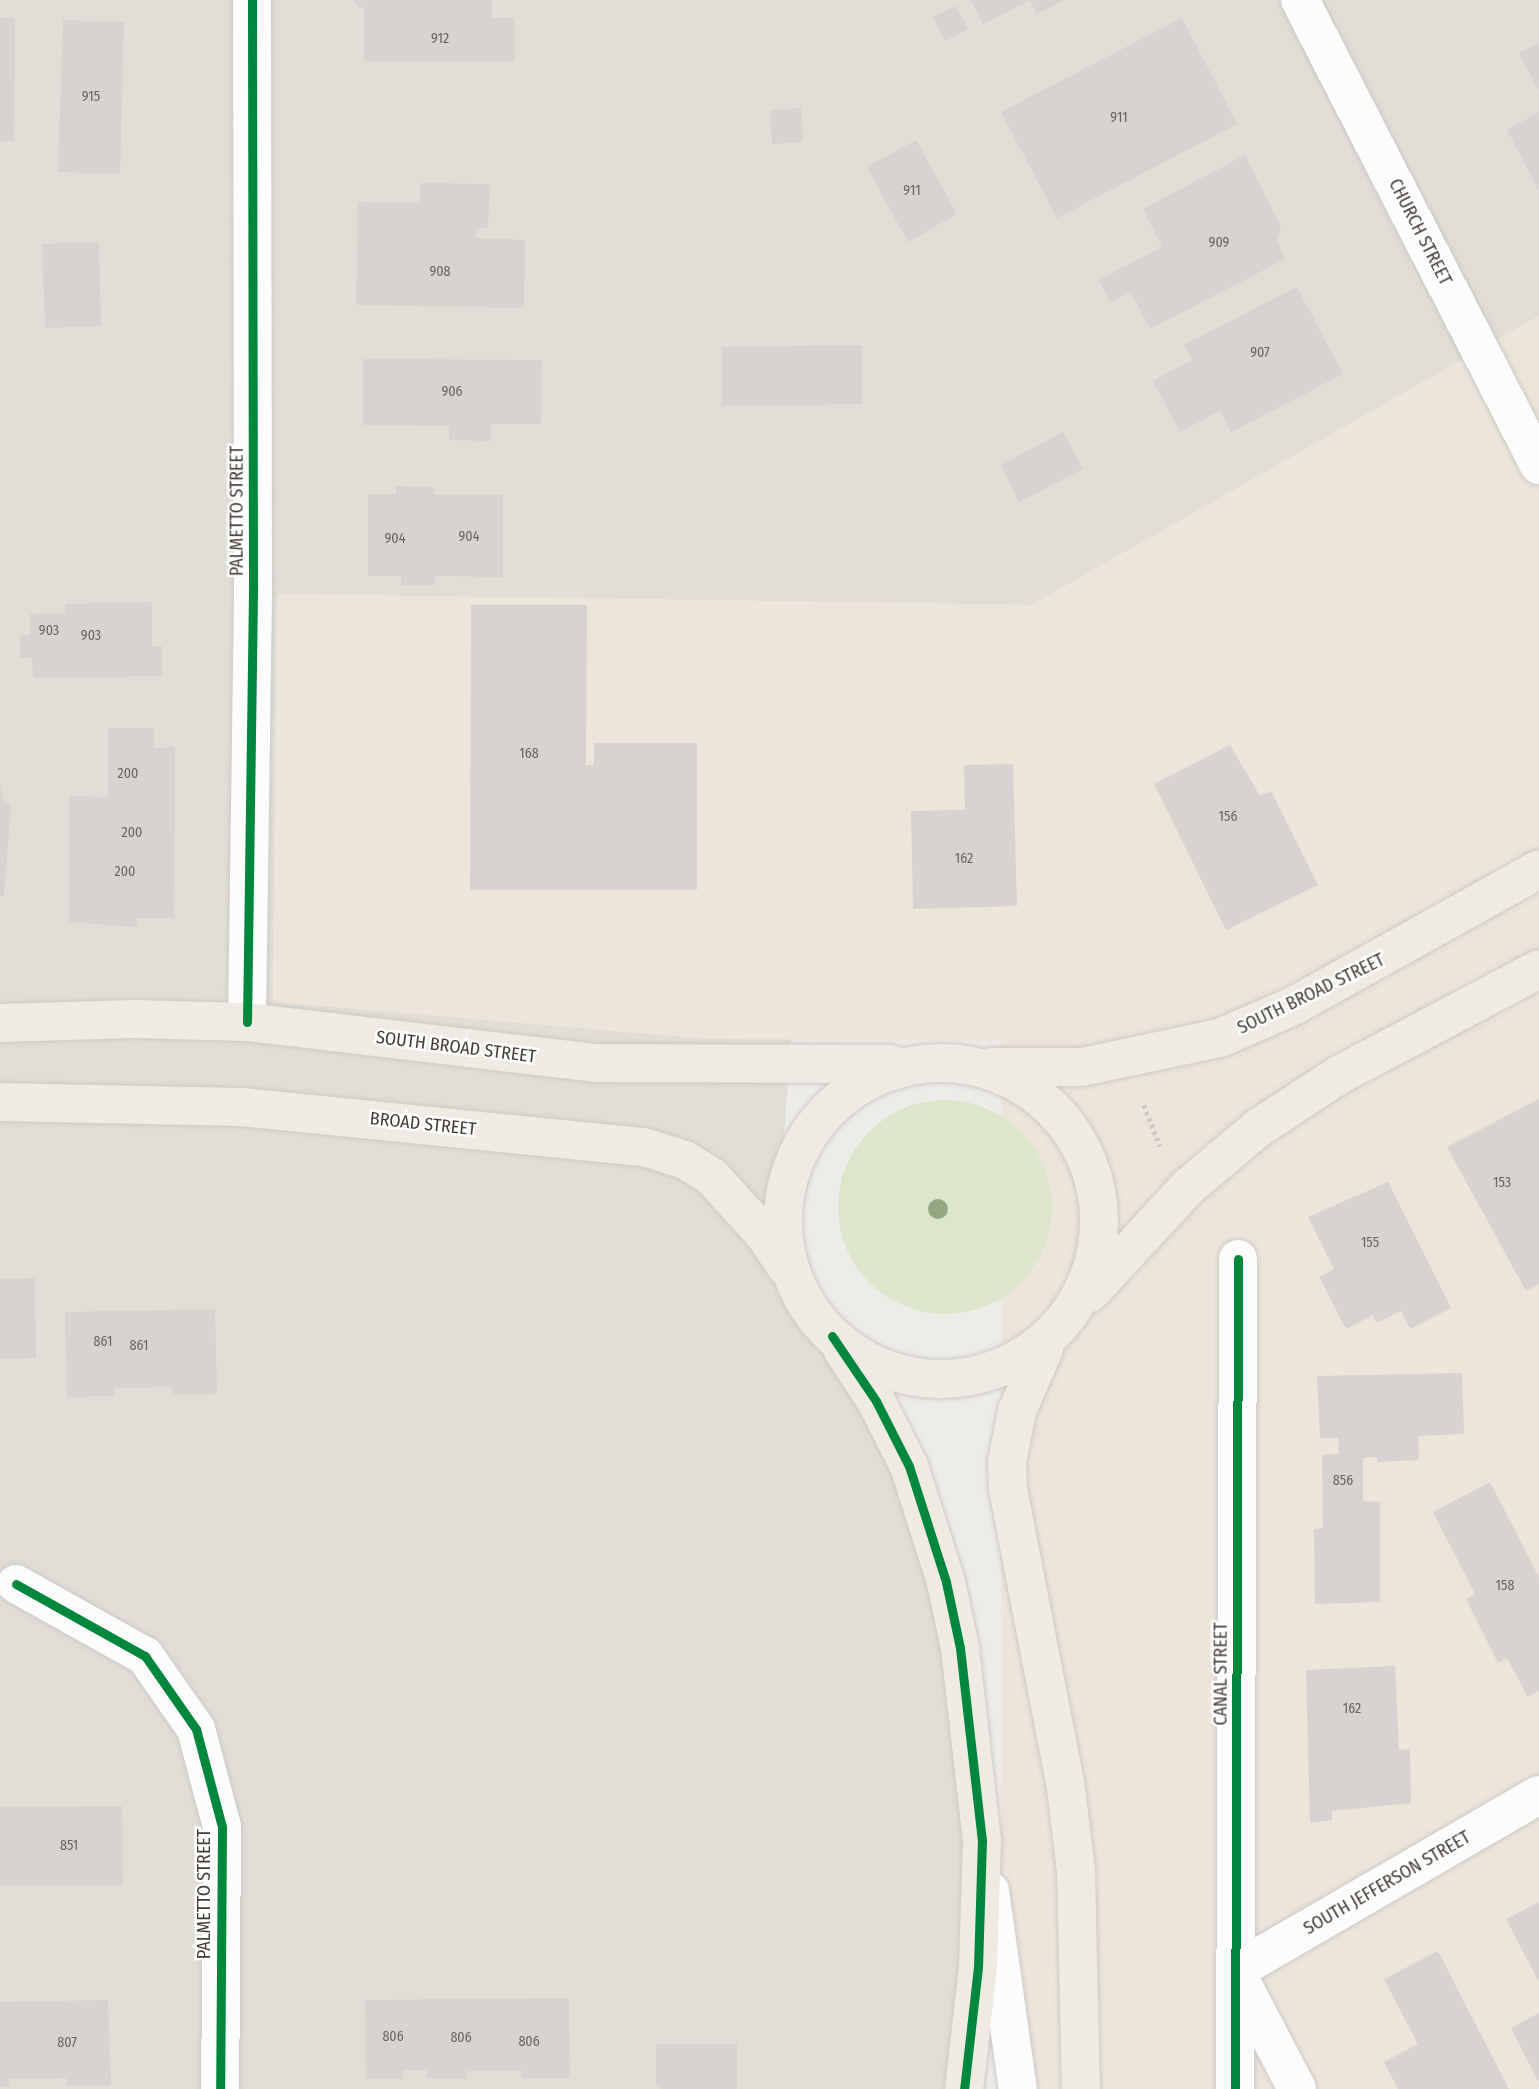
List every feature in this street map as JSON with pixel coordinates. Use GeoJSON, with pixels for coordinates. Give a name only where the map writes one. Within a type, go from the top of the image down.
{"type":"FeatureCollection","features":[{"type":"Feature","properties":{"kind":"main road","name":"SOUTH BROAD STREET"},"geometry":{"type":"LineString","coordinates":[[0,1023],[134,1019],[247,1022],[595,1063],[947,1062],[980,1067],[1082,1067],[1220,1038],[1308,999],[1539,869]]}},
{"type":"Feature","properties":{"kind":"main road"},"geometry":{"type":"LineString","coordinates":[[1081,2089],[1080,1977],[1072,1832],[1047,1680],[1008,1489],[1007,1462],[1017,1411],[1044,1349],[1147,1228],[1215,1161],[1258,1128],[1339,1075],[1539,968]]}},
{"type":"Feature","properties":{"kind":"main road"},"geometry":{"type":"LineString","coordinates":[[792,1274],[783,1239],[783,1201],[791,1168],[805,1137],[825,1111],[851,1089],[914,1064]]}},
{"type":"Feature","properties":{"kind":"main road"},"geometry":{"type":"LineString","coordinates":[[980,1067],[1011,1079],[1039,1098],[1063,1121],[1081,1150],[1093,1182],[1097,1215],[1090,1293]]}},
{"type":"Feature","properties":{"kind":"main road","name":"BROAD STREET"},"geometry":{"type":"LineString","coordinates":[[0,1102],[242,1107],[644,1147],[685,1160],[712,1178],[764,1234],[832,1336]]}},
{"type":"Feature","properties":{"kind":"main road"},"geometry":{"type":"LineString","coordinates":[[832,1336],[862,1359],[896,1373],[933,1379],[971,1376],[1044,1349]]}},
{"type":"Feature","properties":{"kind":"main road"},"geometry":{"type":"LineString","coordinates":[[832,1336],[898,1439],[932,1531],[961,1648],[982,1840],[978,1967],[964,2089]]}},
{"type":"Feature","properties":{"kind":"street","name":"PALMETTO STREET"},"geometry":{"type":"LineString","coordinates":[[247,1022],[253,583],[252,0]]}},
{"type":"Feature","properties":{"kind":"street","name":"CHURCH STREET"},"geometry":{"type":"LineString","coordinates":[[1300,0],[1539,465]]}},
{"type":"Feature","properties":{"kind":"street","name":"CANAL STREET"},"geometry":{"type":"LineString","coordinates":[[1236,2089],[1238,1259]]}},
{"type":"Feature","properties":{"kind":"street","name":"PALMETTO STREET"},"geometry":{"type":"LineString","coordinates":[[16,1584],[145,1656],[196,1730],[222,1827],[220,2089]]}},
{"type":"Feature","properties":{"kind":"street","name":"SOUTH JEFFERSON STREET"},"geometry":{"type":"LineString","coordinates":[[1235,1971],[1539,1795]]}},
{"type":"Feature","properties":{"kind":"street"},"geometry":{"type":"LineString","coordinates":[[982,1840],[1018,2089]]}},
{"type":"Feature","properties":{"kind":"street"},"geometry":{"type":"LineString","coordinates":[[1235,1971],[1297,2089]]}},
{"type":"Feature","properties":{"kind":"path"},"geometry":{"type":"LineString","coordinates":[[1142,1098],[1163,1153]]}},
{"type":"Feature","properties":{"kind":"shaded area"},"geometry":{"type":"Polygon","coordinates":[[[0,0],[1539,0],[1539,316],[1032,605],[277,594],[273,1002],[791,1039],[774,1281],[921,1499],[982,1840],[964,2089],[0,2089],[0,0]]]}},
{"type":"Feature","properties":{"kind":"shaded area"},"geometry":{"type":"Polygon","coordinates":[[[1539,316],[1539,2089],[1001,2089],[1001,1041],[709,1039],[273,1002],[277,594],[1032,605],[1539,316]]]}},
{"type":"Feature","properties":{"kind":"green space"},"geometry":{"type":"Polygon","coordinates":[[[945,1100],[986,1108],[1021,1131],[1044,1166],[1052,1207],[1044,1248],[1021,1283],[986,1306],[945,1314],[904,1306],[869,1283],[846,1248],[838,1207],[846,1166],[869,1131],[904,1108],[945,1100]]]}},
{"type":"Feature","properties":{"kind":"building"},"geometry":{"type":"Polygon","coordinates":[[[353,0],[492,0],[492,18],[514,18],[515,61],[364,61],[364,7],[358,7],[353,0]]]}},
{"type":"Feature","properties":{"kind":"building"},"geometry":{"type":"Polygon","coordinates":[[[971,0],[1030,0],[983,24],[971,0]]]}},
{"type":"Feature","properties":{"kind":"building"},"geometry":{"type":"Polygon","coordinates":[[[1030,0],[1064,0],[1037,14],[1030,0]]]}},
{"type":"Feature","properties":{"kind":"building"},"geometry":{"type":"Polygon","coordinates":[[[956,6],[968,29],[945,41],[933,17],[956,6]]]}},
{"type":"Feature","properties":{"kind":"building"},"geometry":{"type":"Polygon","coordinates":[[[0,18],[15,18],[14,141],[0,141],[0,18]]]}},
{"type":"Feature","properties":{"kind":"building"},"geometry":{"type":"Polygon","coordinates":[[[1182,18],[1237,124],[1057,218],[1001,112],[1182,18]]]}},
{"type":"Feature","properties":{"kind":"building"},"geometry":{"type":"Polygon","coordinates":[[[63,20],[124,22],[120,174],[58,172],[63,20]]]}},
{"type":"Feature","properties":{"kind":"building"},"geometry":{"type":"Polygon","coordinates":[[[1539,43],[1539,91],[1519,53],[1539,43]]]}},
{"type":"Feature","properties":{"kind":"building"},"geometry":{"type":"Polygon","coordinates":[[[801,108],[803,142],[772,144],[770,110],[801,108]]]}},
{"type":"Feature","properties":{"kind":"building"},"geometry":{"type":"Polygon","coordinates":[[[1539,112],[1539,191],[1507,130],[1539,112]]]}},
{"type":"Feature","properties":{"kind":"building"},"geometry":{"type":"Polygon","coordinates":[[[916,140],[957,214],[908,242],[867,167],[916,140]]]}},
{"type":"Feature","properties":{"kind":"building"},"geometry":{"type":"Polygon","coordinates":[[[1245,155],[1281,227],[1277,240],[1285,259],[1150,329],[1131,292],[1110,302],[1099,280],[1162,247],[1143,209],[1245,155]]]}},
{"type":"Feature","properties":{"kind":"building"},"geometry":{"type":"Polygon","coordinates":[[[420,183],[490,184],[488,228],[477,228],[476,238],[525,240],[524,308],[356,305],[358,202],[420,203],[420,183]]]}},
{"type":"Feature","properties":{"kind":"building"},"geometry":{"type":"Polygon","coordinates":[[[99,242],[101,326],[45,328],[42,244],[99,242]]]}},
{"type":"Feature","properties":{"kind":"building"},"geometry":{"type":"Polygon","coordinates":[[[1297,287],[1343,374],[1231,432],[1220,411],[1180,432],[1153,381],[1192,360],[1184,345],[1297,287]]]}},
{"type":"Feature","properties":{"kind":"building"},"geometry":{"type":"Polygon","coordinates":[[[862,345],[862,404],[722,406],[722,347],[862,345]]]}},
{"type":"Feature","properties":{"kind":"building"},"geometry":{"type":"Polygon","coordinates":[[[363,359],[542,360],[541,424],[491,424],[491,441],[449,440],[449,426],[363,425],[363,359]]]}},
{"type":"Feature","properties":{"kind":"building"},"geometry":{"type":"Polygon","coordinates":[[[1063,432],[1083,469],[1019,502],[1001,465],[1063,432]]]}},
{"type":"Feature","properties":{"kind":"building"},"geometry":{"type":"Polygon","coordinates":[[[396,486],[434,487],[434,495],[503,495],[503,577],[435,576],[435,585],[401,585],[401,576],[368,576],[368,494],[396,494],[396,486]]]}},
{"type":"Feature","properties":{"kind":"building"},"geometry":{"type":"Polygon","coordinates":[[[152,602],[152,646],[162,646],[162,676],[33,678],[32,658],[20,658],[20,635],[30,635],[30,614],[65,613],[65,604],[152,602]]]}},
{"type":"Feature","properties":{"kind":"building"},"geometry":{"type":"Polygon","coordinates":[[[471,605],[587,605],[586,765],[594,765],[594,743],[697,743],[697,890],[470,890],[471,605]]]}},
{"type":"Feature","properties":{"kind":"building"},"geometry":{"type":"Polygon","coordinates":[[[108,728],[154,728],[154,748],[175,747],[174,918],[136,918],[137,927],[69,922],[69,796],[108,797],[108,728]]]}},
{"type":"Feature","properties":{"kind":"building"},"geometry":{"type":"Polygon","coordinates":[[[1230,745],[1260,796],[1271,791],[1318,885],[1226,930],[1154,784],[1230,745]]]}},
{"type":"Feature","properties":{"kind":"building"},"geometry":{"type":"Polygon","coordinates":[[[1013,764],[1017,906],[913,909],[911,811],[965,810],[964,765],[1013,764]]]}},
{"type":"Feature","properties":{"kind":"building"},"geometry":{"type":"Polygon","coordinates":[[[0,784],[4,803],[11,804],[4,896],[0,896],[0,784]]]}},
{"type":"Feature","properties":{"kind":"building"},"geometry":{"type":"Polygon","coordinates":[[[1539,1099],[1539,1284],[1526,1291],[1447,1147],[1539,1099]]]}},
{"type":"Feature","properties":{"kind":"building"},"geometry":{"type":"Polygon","coordinates":[[[1388,1182],[1451,1308],[1410,1329],[1401,1311],[1376,1323],[1373,1315],[1346,1329],[1319,1277],[1334,1269],[1308,1217],[1388,1182]]]}},
{"type":"Feature","properties":{"kind":"building"},"geometry":{"type":"Polygon","coordinates":[[[35,1278],[36,1358],[0,1359],[0,1279],[35,1278]]]}},
{"type":"Feature","properties":{"kind":"building"},"geometry":{"type":"Polygon","coordinates":[[[215,1309],[217,1394],[173,1395],[172,1387],[115,1388],[115,1396],[67,1397],[65,1312],[215,1309]]]}},
{"type":"Feature","properties":{"kind":"building"},"geometry":{"type":"Polygon","coordinates":[[[1462,1373],[1464,1434],[1418,1436],[1419,1460],[1377,1462],[1377,1457],[1363,1458],[1363,1501],[1380,1502],[1380,1602],[1315,1604],[1314,1529],[1323,1528],[1322,1455],[1339,1454],[1338,1438],[1320,1438],[1317,1376],[1462,1373]]]}},
{"type":"Feature","properties":{"kind":"building"},"geometry":{"type":"Polygon","coordinates":[[[1490,1482],[1539,1577],[1539,1691],[1528,1697],[1507,1658],[1498,1663],[1466,1599],[1475,1594],[1433,1512],[1490,1482]]]}},
{"type":"Feature","properties":{"kind":"building"},"geometry":{"type":"Polygon","coordinates":[[[1395,1666],[1399,1750],[1410,1749],[1411,1803],[1332,1811],[1332,1820],[1310,1823],[1306,1670],[1395,1666]]]}},
{"type":"Feature","properties":{"kind":"building"},"geometry":{"type":"Polygon","coordinates":[[[122,1806],[123,1885],[0,1885],[0,1807],[122,1806]]]}},
{"type":"Feature","properties":{"kind":"building"},"geometry":{"type":"Polygon","coordinates":[[[1539,1902],[1539,1982],[1506,1919],[1539,1902]]]}},
{"type":"Feature","properties":{"kind":"building"},"geometry":{"type":"Polygon","coordinates":[[[1438,1951],[1509,2089],[1398,2089],[1384,2062],[1418,2044],[1384,1979],[1438,1951]]]}},
{"type":"Feature","properties":{"kind":"building"},"geometry":{"type":"Polygon","coordinates":[[[569,1998],[570,2078],[521,2078],[521,2071],[467,2071],[467,2079],[427,2078],[427,2070],[402,2070],[403,2079],[366,2079],[365,2000],[569,1998]]]}},
{"type":"Feature","properties":{"kind":"building"},"geometry":{"type":"Polygon","coordinates":[[[108,2000],[111,2085],[67,2086],[66,2078],[9,2079],[10,2087],[0,2087],[0,2002],[108,2000]]]}},
{"type":"Feature","properties":{"kind":"building"},"geometry":{"type":"Polygon","coordinates":[[[1539,2013],[1539,2083],[1511,2028],[1539,2013]]]}},
{"type":"Feature","properties":{"kind":"building"},"geometry":{"type":"Polygon","coordinates":[[[656,2044],[737,2044],[737,2089],[662,2089],[656,2085],[656,2044]]]}},
{"type":"Feature","properties":{"kind":"cycle path"},"geometry":{"type":"LineString","coordinates":[[247,1022],[253,583],[252,0]]}},
{"type":"Feature","properties":{"kind":"cycle path"},"geometry":{"type":"LineString","coordinates":[[1235,2089],[1238,1259]]}},
{"type":"Feature","properties":{"kind":"cycle path"},"geometry":{"type":"LineString","coordinates":[[832,1336],[876,1401],[909,1466],[946,1582],[960,1648],[982,1840],[978,1967],[964,2089]]}},
{"type":"Feature","properties":{"kind":"cycle path"},"geometry":{"type":"LineString","coordinates":[[16,1584],[145,1656],[196,1729],[222,1827],[220,2089]]}}]}
